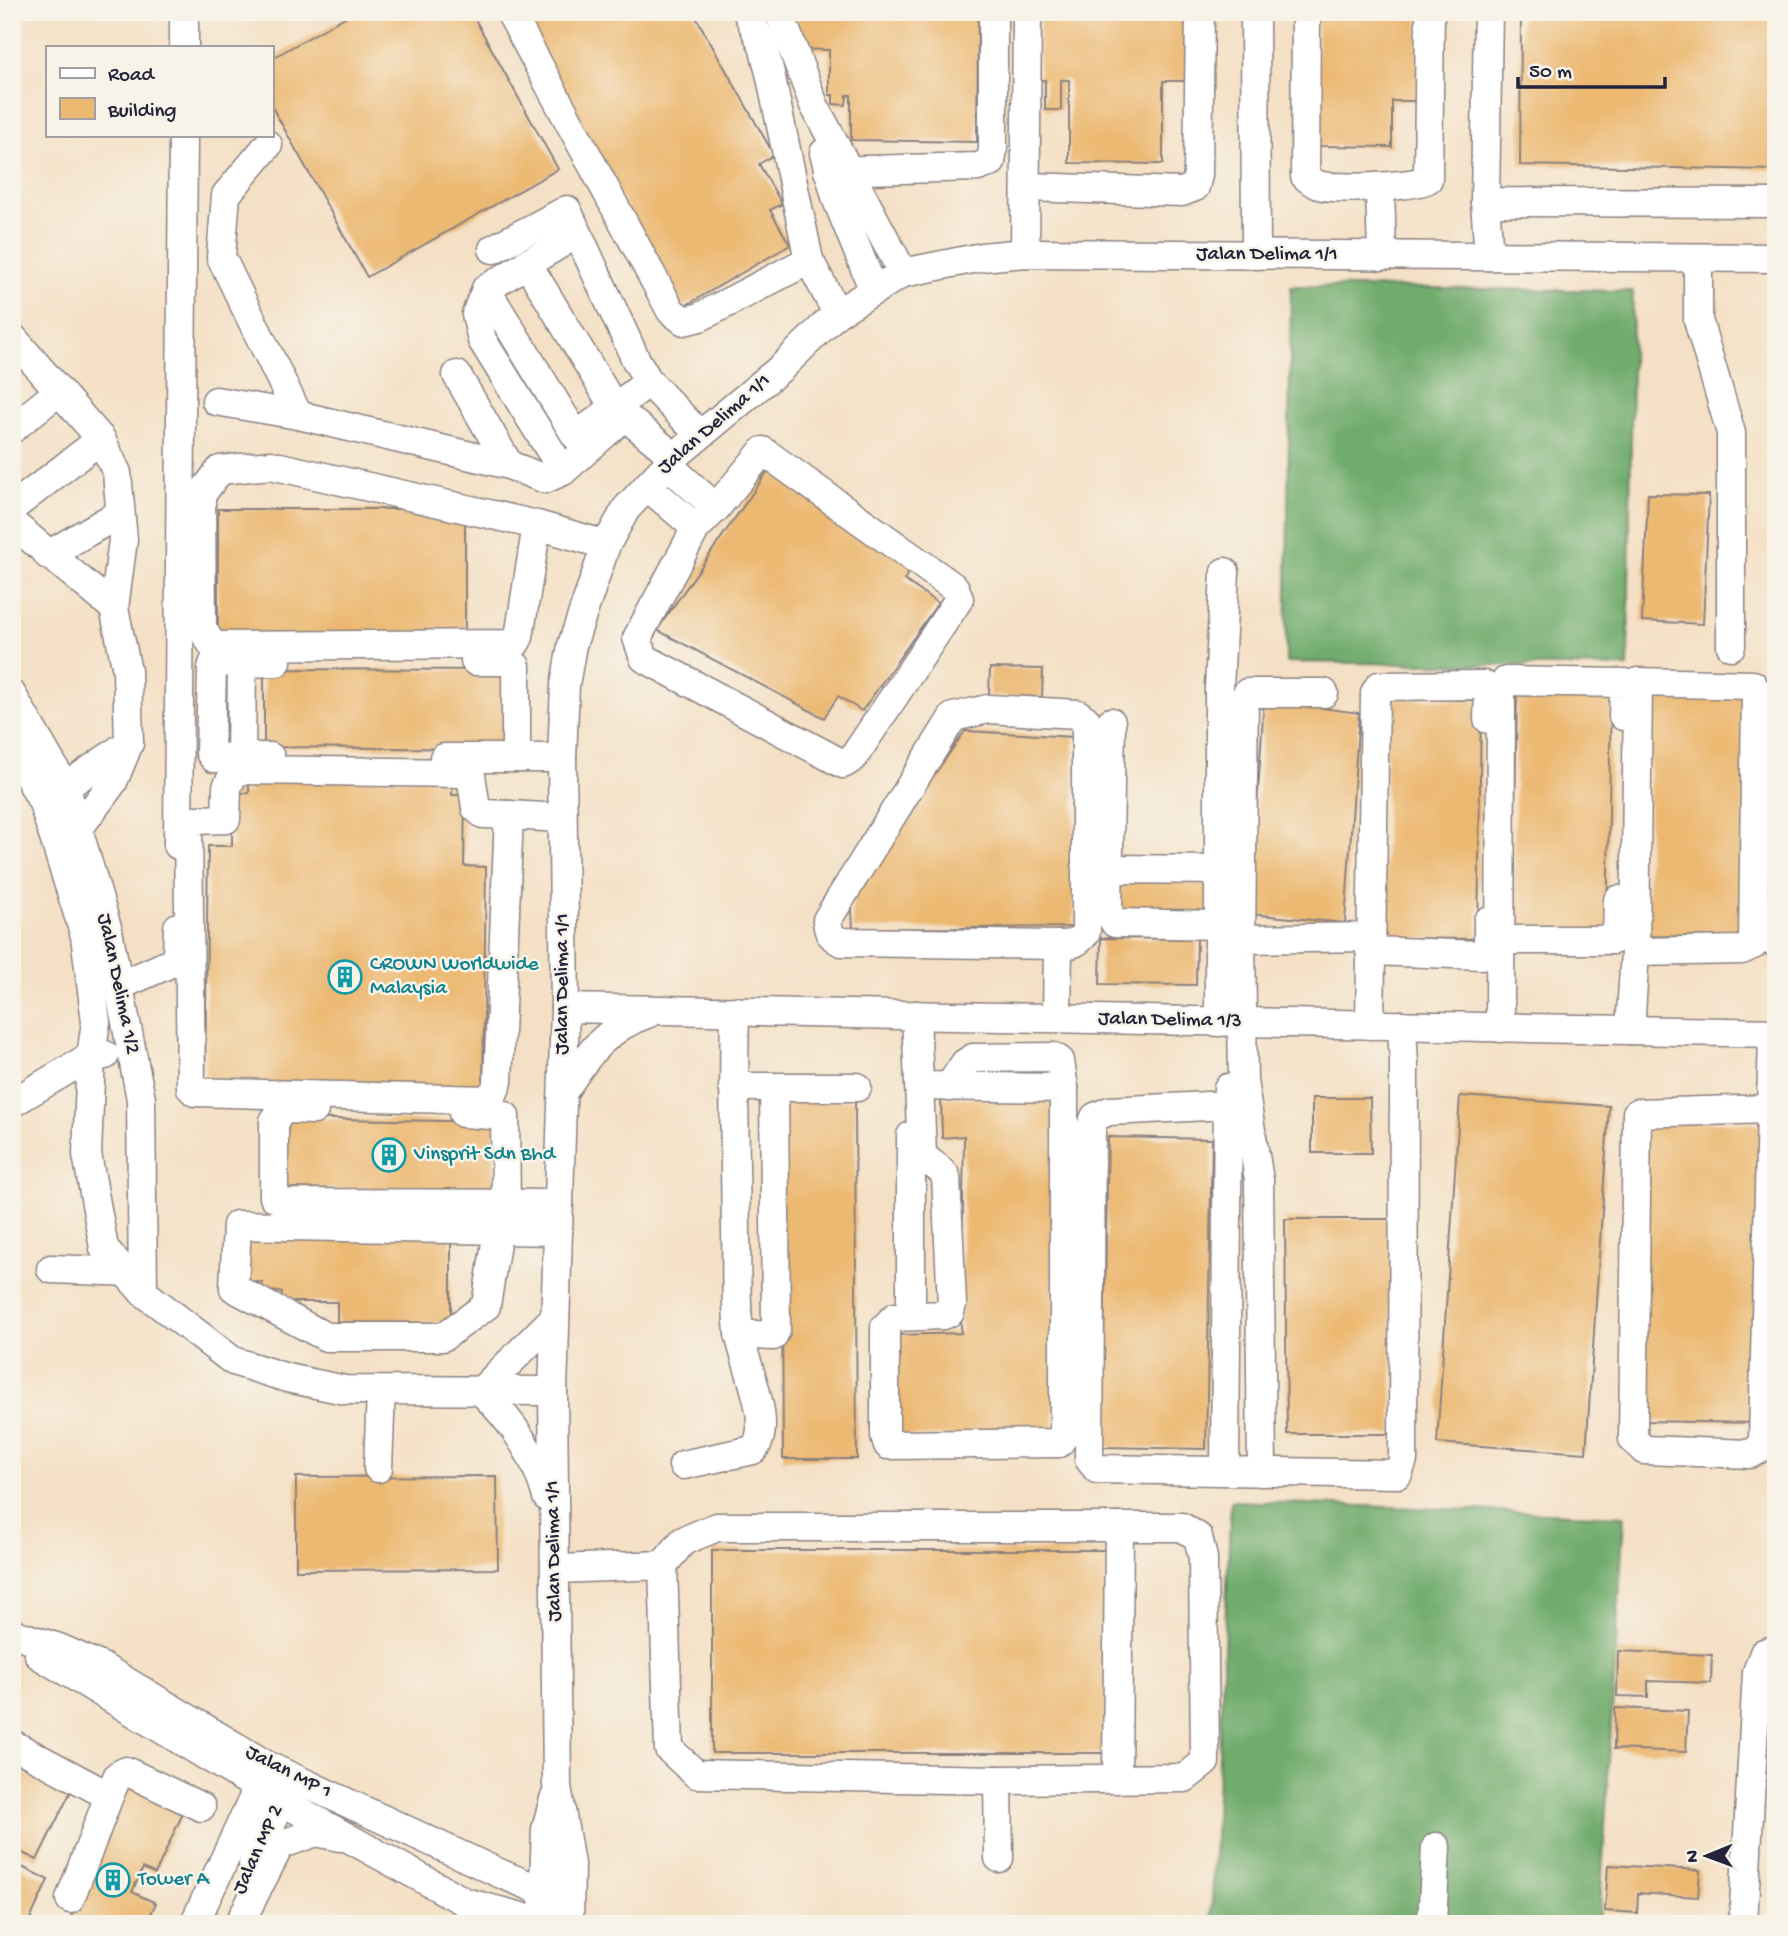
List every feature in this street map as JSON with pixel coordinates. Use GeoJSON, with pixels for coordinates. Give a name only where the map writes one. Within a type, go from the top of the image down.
{"type":"FeatureCollection","features":[{"type":"Feature","properties":{"kind":"street"},"geometry":{"type":"LineString","coordinates":[[184,12],[184,46]]}},
{"type":"Feature","properties":{"kind":"street"},"geometry":{"type":"LineString","coordinates":[[510,12],[671,312],[684,321],[700,317],[809,260]]}},
{"type":"Feature","properties":{"kind":"street"},"geometry":{"type":"LineString","coordinates":[[747,12],[770,73],[809,260],[837,313]]}},
{"type":"Feature","properties":{"kind":"street"},"geometry":{"type":"LineString","coordinates":[[779,12],[839,170],[874,291]]}},
{"type":"Feature","properties":{"kind":"street"},"geometry":{"type":"LineString","coordinates":[[839,170],[978,167],[991,162],[993,12]]}},
{"type":"Feature","properties":{"kind":"street"},"geometry":{"type":"LineString","coordinates":[[1026,253],[1027,12]]}},
{"type":"Feature","properties":{"kind":"street"},"geometry":{"type":"LineString","coordinates":[[1026,187],[1182,192],[1195,187],[1198,175],[1200,12]]}},
{"type":"Feature","properties":{"kind":"street"},"geometry":{"type":"LineString","coordinates":[[1255,12],[1256,255]]}},
{"type":"Feature","properties":{"kind":"street"},"geometry":{"type":"LineString","coordinates":[[1306,12],[1305,176],[1320,186],[1380,187],[1422,184],[1428,179],[1430,12]]}},
{"type":"Feature","properties":{"kind":"street"},"geometry":{"type":"LineString","coordinates":[[1488,12],[1485,202],[1489,256]]}},
{"type":"Feature","properties":{"kind":"street"},"geometry":{"type":"LineString","coordinates":[[119,986],[173,962],[177,954],[183,136]]}},
{"type":"Feature","properties":{"kind":"street"},"geometry":{"type":"LineString","coordinates":[[268,145],[226,195],[221,257],[298,415]]}},
{"type":"Feature","properties":{"kind":"street"},"geometry":{"type":"LineString","coordinates":[[839,170],[904,273]]}},
{"type":"Feature","properties":{"kind":"street"},"geometry":{"type":"LineString","coordinates":[[1380,187],[1382,256]]}},
{"type":"Feature","properties":{"kind":"street"},"geometry":{"type":"LineString","coordinates":[[1485,202],[1776,203]]}},
{"type":"Feature","properties":{"kind":"street"},"geometry":{"type":"LineString","coordinates":[[493,249],[567,210],[636,360],[649,382],[700,435]]}},
{"type":"Feature","properties":{"kind":"street"},"geometry":{"type":"LineString","coordinates":[[563,471],[482,340],[476,313],[486,289],[578,233]]}},
{"type":"Feature","properties":{"kind":"street","name":"Jalan Delima 1/1"},"geometry":{"type":"LineString","coordinates":[[569,1913],[570,1864],[557,1786],[553,1391],[565,1008],[562,758],[565,685],[572,645],[606,545],[626,509],[670,460],[781,368],[837,313],[904,273],[982,257],[1026,253],[1776,258]]}},
{"type":"Feature","properties":{"kind":"street"},"geometry":{"type":"LineString","coordinates":[[183,256],[221,257]]}},
{"type":"Feature","properties":{"kind":"street"},"geometry":{"type":"LineString","coordinates":[[1698,258],[1698,320],[1731,433],[1731,646]]}},
{"type":"Feature","properties":{"kind":"street"},"geometry":{"type":"LineString","coordinates":[[527,263],[614,407]]}},
{"type":"Feature","properties":{"kind":"street"},"geometry":{"type":"LineString","coordinates":[[486,289],[576,436],[649,382]]}},
{"type":"Feature","properties":{"kind":"street"},"geometry":{"type":"LineString","coordinates":[[12,337],[101,439],[117,472],[123,540],[114,608],[127,671],[129,743],[113,782],[79,828]]}},
{"type":"Feature","properties":{"kind":"street"},"geometry":{"type":"LineString","coordinates":[[457,375],[509,466]]}},
{"type":"Feature","properties":{"kind":"street"},"geometry":{"type":"LineString","coordinates":[[12,429],[58,392]]}},
{"type":"Feature","properties":{"kind":"street"},"geometry":{"type":"LineString","coordinates":[[216,401],[298,415],[509,466],[545,479],[563,471],[625,416],[716,508]]}},
{"type":"Feature","properties":{"kind":"street"},"geometry":{"type":"LineString","coordinates":[[12,508],[101,439]]}},
{"type":"Feature","properties":{"kind":"street"},"geometry":{"type":"LineString","coordinates":[[763,451],[955,587],[959,599],[853,758],[843,764],[644,658],[637,638],[696,528],[763,451]]}},
{"type":"Feature","properties":{"kind":"street"},"geometry":{"type":"LineString","coordinates":[[537,525],[519,637],[515,644],[212,646],[202,628],[201,495],[220,470],[271,465],[537,525],[606,545]]}},
{"type":"Feature","properties":{"kind":"street"},"geometry":{"type":"LineString","coordinates":[[647,486],[696,528]]}},
{"type":"Feature","properties":{"kind":"street"},"geometry":{"type":"LineString","coordinates":[[48,555],[120,513]]}},
{"type":"Feature","properties":{"kind":"street"},"geometry":{"type":"LineString","coordinates":[[12,523],[114,608]]}},
{"type":"Feature","properties":{"kind":"street"},"geometry":{"type":"LineString","coordinates":[[1225,572],[1219,688],[1221,870],[1231,932]]}},
{"type":"Feature","properties":{"kind":"street"},"geometry":{"type":"LineString","coordinates":[[516,758],[516,666],[508,661],[243,663],[241,757],[516,758],[562,758]]}},
{"type":"Feature","properties":{"kind":"street"},"geometry":{"type":"LineString","coordinates":[[1500,940],[1613,940],[1617,935],[1624,683],[1506,681],[1503,684],[1501,703],[1500,940],[1500,1028]]}},
{"type":"Feature","properties":{"kind":"street"},"geometry":{"type":"LineString","coordinates":[[1630,1030],[1635,953],[1639,682],[1753,685],[1756,690],[1753,945],[1742,950],[1635,953]]}},
{"type":"Feature","properties":{"kind":"street"},"geometry":{"type":"LineString","coordinates":[[1111,722],[1108,912],[1115,922],[1370,944],[1482,955],[1488,948],[1489,693],[1483,685],[1379,686],[1375,693],[1370,944],[1370,1025]]}},
{"type":"Feature","properties":{"kind":"street"},"geometry":{"type":"LineString","coordinates":[[1224,1470],[1231,932],[1244,699],[1247,693],[1324,693]]}},
{"type":"Feature","properties":{"kind":"street","name":"Jalan Delima 1/2"},"geometry":{"type":"LineString","coordinates":[[12,695],[54,795],[85,936],[96,1022],[87,1154],[104,1248],[233,1361],[287,1378],[345,1390],[553,1391]]}},
{"type":"Feature","properties":{"kind":"street"},"geometry":{"type":"LineString","coordinates":[[988,709],[1078,714],[1086,720],[1086,932],[1081,941],[1058,946],[841,942],[828,932],[827,920],[953,717],[988,709]]}},
{"type":"Feature","properties":{"kind":"street"},"geometry":{"type":"LineString","coordinates":[[54,795],[129,743]]}},
{"type":"Feature","properties":{"kind":"street","name":"Jalan Delima 1/2"},"geometry":{"type":"LineString","coordinates":[[12,746],[79,828],[108,931],[141,1099],[137,1279]]}},
{"type":"Feature","properties":{"kind":"street"},"geometry":{"type":"LineString","coordinates":[[509,815],[498,1082],[494,1092],[486,1100],[195,1092],[191,1087],[188,827],[195,820],[226,819],[227,787],[234,773],[243,770],[462,773],[471,775],[476,808],[483,814],[509,815],[562,818]]}},
{"type":"Feature","properties":{"kind":"street"},"geometry":{"type":"LineString","coordinates":[[1109,869],[1221,870]]}},
{"type":"Feature","properties":{"kind":"street"},"geometry":{"type":"LineString","coordinates":[[1776,909],[1776,944]]}},
{"type":"Feature","properties":{"kind":"street"},"geometry":{"type":"LineString","coordinates":[[1057,1018],[1058,946]]}},
{"type":"Feature","properties":{"kind":"street","name":"Jalan Delima 1/3"},"geometry":{"type":"LineString","coordinates":[[565,1008],[1775,1033]]}},
{"type":"Feature","properties":{"kind":"street"},"geometry":{"type":"LineString","coordinates":[[563,1091],[590,1052],[626,1021],[659,1010]]}},
{"type":"Feature","properties":{"kind":"street"},"geometry":{"type":"LineString","coordinates":[[682,1465],[753,1450],[763,1433],[753,1377],[739,1334],[733,1087],[735,1012]]}},
{"type":"Feature","properties":{"kind":"street"},"geometry":{"type":"LineString","coordinates":[[913,1015],[920,1086],[922,1153],[925,1159],[944,1171],[946,1177],[953,1304],[950,1312],[944,1315],[895,1317],[885,1327],[885,1437],[888,1445],[1059,1443],[1064,1436],[1064,1088],[920,1086]]}},
{"type":"Feature","properties":{"kind":"street"},"geometry":{"type":"LineString","coordinates":[[911,1315],[913,1015]]}},
{"type":"Feature","properties":{"kind":"street"},"geometry":{"type":"LineString","coordinates":[[1229,1022],[1244,1081],[1259,1180],[1262,1472]]}},
{"type":"Feature","properties":{"kind":"street"},"geometry":{"type":"LineString","coordinates":[[1228,1105],[1109,1111],[1095,1117],[1091,1127],[1089,1460],[1097,1469],[1398,1474],[1403,1460],[1402,1025]]}},
{"type":"Feature","properties":{"kind":"street"},"geometry":{"type":"LineString","coordinates":[[1771,1110],[1637,1113],[1633,1438],[1644,1450],[1750,1454],[1759,1449],[1763,1438],[1775,1033]]}},
{"type":"Feature","properties":{"kind":"street"},"geometry":{"type":"LineString","coordinates":[[12,1103],[92,1056],[132,1051]]}},
{"type":"Feature","properties":{"kind":"street"},"geometry":{"type":"LineString","coordinates":[[733,1087],[857,1087]]}},
{"type":"Feature","properties":{"kind":"street"},"geometry":{"type":"LineString","coordinates":[[739,1334],[773,1336],[776,1331],[775,1087]]}},
{"type":"Feature","properties":{"kind":"street"},"geometry":{"type":"LineString","coordinates":[[502,1217],[237,1225],[234,1288],[326,1337],[443,1337],[486,1306],[502,1217],[505,1115],[282,1109],[274,1121],[274,1197],[285,1203],[502,1217],[558,1218]]}},
{"type":"Feature","properties":{"kind":"street"},"geometry":{"type":"LineString","coordinates":[[735,1160],[775,1161]]}},
{"type":"Feature","properties":{"kind":"street"},"geometry":{"type":"LineString","coordinates":[[51,1269],[137,1279]]}},
{"type":"Feature","properties":{"kind":"street"},"geometry":{"type":"LineString","coordinates":[[555,1317],[481,1391],[499,1409],[529,1450],[540,1474],[555,1526]]}},
{"type":"Feature","properties":{"kind":"street"},"geometry":{"type":"LineString","coordinates":[[378,1468],[381,1391]]}},
{"type":"Feature","properties":{"kind":"street"},"geometry":{"type":"LineString","coordinates":[[717,1527],[1182,1527],[1198,1537],[1203,1558],[1205,1762],[1185,1778],[998,1780],[696,1774],[669,1749],[663,1565],[683,1541],[717,1527]]}},
{"type":"Feature","properties":{"kind":"street"},"geometry":{"type":"LineString","coordinates":[[1117,1779],[1118,1527]]}},
{"type":"Feature","properties":{"kind":"street"},"geometry":{"type":"LineString","coordinates":[[556,1569],[663,1565]]}},
{"type":"Feature","properties":{"kind":"street","name":"Jalan MP 1"},"geometry":{"type":"LineString","coordinates":[[12,1633],[59,1648],[102,1667],[275,1783],[350,1838],[465,1902],[545,1923]]}},
{"type":"Feature","properties":{"kind":"street","name":"Jalan MP 1"},"geometry":{"type":"LineString","coordinates":[[12,1639],[275,1783],[499,1872],[543,1892],[569,1913]]}},
{"type":"Feature","properties":{"kind":"street"},"geometry":{"type":"LineString","coordinates":[[1742,1924],[1756,1671],[1764,1653],[1776,1649]]}},
{"type":"Feature","properties":{"kind":"street"},"geometry":{"type":"LineString","coordinates":[[12,1744],[103,1793]]}},
{"type":"Feature","properties":{"kind":"street"},"geometry":{"type":"LineString","coordinates":[[64,1894],[103,1793],[118,1774],[126,1772],[201,1807]]}},
{"type":"Feature","properties":{"kind":"street"},"geometry":{"type":"LineString","coordinates":[[998,1780],[999,1858]]}},
{"type":"Feature","properties":{"kind":"street","name":"Jalan MP 2"},"geometry":{"type":"LineString","coordinates":[[194,1924],[275,1783]]}},
{"type":"Feature","properties":{"kind":"street","name":"Jalan MP 2"},"geometry":{"type":"LineString","coordinates":[[226,1924],[275,1783]]}},
{"type":"Feature","properties":{"kind":"street","name":"Jalan Delima 1/1"},"geometry":{"type":"LineString","coordinates":[[545,1923],[543,1892],[546,1829],[557,1786]]}},
{"type":"Feature","properties":{"kind":"street"},"geometry":{"type":"LineString","coordinates":[[499,1872],[537,1846],[546,1829]]}},
{"type":"Feature","properties":{"kind":"street"},"geometry":{"type":"LineString","coordinates":[[239,1924],[280,1845],[316,1832],[350,1838]]}},
{"type":"Feature","properties":{"kind":"street"},"geometry":{"type":"LineString","coordinates":[[1432,1924],[1436,1847]]}},
{"type":"Feature","properties":{"kind":"street"},"geometry":{"type":"LineString","coordinates":[[465,1902],[493,1917],[500,1924]]}},
{"type":"Feature","properties":{"kind":"green space"},"geometry":{"type":"Polygon","coordinates":[[[1291,286],[1633,291],[1628,667],[1286,662],[1291,286]]]}},
{"type":"Feature","properties":{"kind":"green space"},"geometry":{"type":"Polygon","coordinates":[[[1231,1501],[1624,1516],[1599,1924],[1211,1924],[1231,1501]]]}},
{"type":"Feature","properties":{"kind":"building"},"geometry":{"type":"Polygon","coordinates":[[[354,12],[471,12],[558,169],[367,277],[273,109],[273,58],[354,12]]]}},
{"type":"Feature","properties":{"kind":"building"},"geometry":{"type":"Polygon","coordinates":[[[516,12],[693,12],[774,155],[759,164],[782,204],[770,210],[790,245],[683,307],[516,12]]]}},
{"type":"Feature","properties":{"kind":"building"},"geometry":{"type":"Polygon","coordinates":[[[798,12],[978,12],[977,142],[851,140],[851,95],[847,95],[846,105],[833,104],[833,95],[829,95],[829,50],[798,49],[798,12]]]}},
{"type":"Feature","properties":{"kind":"building"},"geometry":{"type":"Polygon","coordinates":[[[1040,12],[1191,12],[1191,81],[1163,81],[1163,164],[1069,163],[1069,80],[1061,80],[1061,110],[1045,110],[1045,80],[1039,80],[1040,12]]]}},
{"type":"Feature","properties":{"kind":"building"},"geometry":{"type":"Polygon","coordinates":[[[1317,12],[1418,12],[1418,101],[1392,101],[1392,147],[1319,146],[1317,12]]]}},
{"type":"Feature","properties":{"kind":"building"},"geometry":{"type":"Polygon","coordinates":[[[1521,12],[1776,12],[1776,170],[1520,165],[1521,12]]]}},
{"type":"Feature","properties":{"kind":"building"},"geometry":{"type":"Polygon","coordinates":[[[770,468],[914,564],[904,580],[938,603],[862,711],[838,696],[824,718],[657,630],[770,468]]]}},
{"type":"Feature","properties":{"kind":"building"},"geometry":{"type":"Polygon","coordinates":[[[1648,494],[1709,495],[1703,624],[1642,621],[1648,494]]]}},
{"type":"Feature","properties":{"kind":"building"},"geometry":{"type":"Polygon","coordinates":[[[218,509],[465,509],[465,637],[218,637],[218,509]]]}},
{"type":"Feature","properties":{"kind":"building"},"geometry":{"type":"Polygon","coordinates":[[[990,668],[1043,669],[1042,697],[989,696],[990,668]]]}},
{"type":"Feature","properties":{"kind":"building"},"geometry":{"type":"Polygon","coordinates":[[[264,669],[506,670],[506,749],[264,747],[264,669]]]}},
{"type":"Feature","properties":{"kind":"building"},"geometry":{"type":"Polygon","coordinates":[[[1517,694],[1611,695],[1607,931],[1513,929],[1517,694]]]}},
{"type":"Feature","properties":{"kind":"building"},"geometry":{"type":"Polygon","coordinates":[[[1651,694],[1746,695],[1741,937],[1647,936],[1651,694]]]}},
{"type":"Feature","properties":{"kind":"building"},"geometry":{"type":"Polygon","coordinates":[[[1387,699],[1481,700],[1478,939],[1384,938],[1387,699]]]}},
{"type":"Feature","properties":{"kind":"building"},"geometry":{"type":"Polygon","coordinates":[[[1264,700],[1359,713],[1345,923],[1250,914],[1264,700]]]}},
{"type":"Feature","properties":{"kind":"building"},"geometry":{"type":"Polygon","coordinates":[[[965,731],[1074,737],[1074,927],[853,929],[851,893],[965,731]]]}},
{"type":"Feature","properties":{"kind":"building","name":"CROWN Worldwide Malaysia"},"geometry":{"type":"Polygon","coordinates":[[[249,777],[452,780],[452,795],[465,795],[464,866],[486,867],[483,1091],[205,1087],[208,846],[232,846],[232,793],[249,793],[249,777]]]}},
{"type":"Feature","properties":{"kind":"building"},"geometry":{"type":"Polygon","coordinates":[[[1116,880],[1208,884],[1207,916],[1115,913],[1116,880]]]}},
{"type":"Feature","properties":{"kind":"building"},"geometry":{"type":"Polygon","coordinates":[[[1101,938],[1197,939],[1196,985],[1100,984],[1101,938]]]}},
{"type":"Feature","properties":{"kind":"building"},"geometry":{"type":"Polygon","coordinates":[[[1460,1096],[1609,1106],[1586,1453],[1437,1443],[1460,1096]]]}},
{"type":"Feature","properties":{"kind":"building"},"geometry":{"type":"Polygon","coordinates":[[[941,1097],[1053,1102],[1054,1434],[899,1436],[896,1335],[961,1333],[964,1136],[942,1138],[941,1097]]]}},
{"type":"Feature","properties":{"kind":"building"},"geometry":{"type":"Polygon","coordinates":[[[1312,1098],[1370,1098],[1371,1153],[1312,1153],[1312,1098]]]}},
{"type":"Feature","properties":{"kind":"building"},"geometry":{"type":"Polygon","coordinates":[[[781,1100],[855,1100],[857,1459],[783,1459],[781,1100]]]}},
{"type":"Feature","properties":{"kind":"building","name":"Vinsprit Sdn Bhd"},"geometry":{"type":"Polygon","coordinates":[[[284,1118],[495,1122],[494,1199],[451,1191],[283,1188],[284,1118]]]}},
{"type":"Feature","properties":{"kind":"building"},"geometry":{"type":"Polygon","coordinates":[[[1647,1121],[1762,1123],[1757,1423],[1642,1421],[1647,1121]]]}},
{"type":"Feature","properties":{"kind":"building"},"geometry":{"type":"Polygon","coordinates":[[[1108,1137],[1212,1139],[1206,1449],[1102,1447],[1108,1137]]]}},
{"type":"Feature","properties":{"kind":"building"},"geometry":{"type":"Polygon","coordinates":[[[1285,1219],[1391,1219],[1392,1434],[1287,1434],[1285,1219]]]}},
{"type":"Feature","properties":{"kind":"building"},"geometry":{"type":"Polygon","coordinates":[[[247,1232],[451,1233],[451,1323],[337,1322],[337,1302],[281,1302],[282,1292],[263,1291],[262,1282],[247,1282],[247,1232]]]}},
{"type":"Feature","properties":{"kind":"building"},"geometry":{"type":"Polygon","coordinates":[[[497,1476],[498,1569],[296,1570],[296,1477],[497,1476]]]}},
{"type":"Feature","properties":{"kind":"building"},"geometry":{"type":"Polygon","coordinates":[[[712,1550],[1106,1550],[1105,1753],[712,1753],[712,1550]]]}},
{"type":"Feature","properties":{"kind":"building"},"geometry":{"type":"Polygon","coordinates":[[[1618,1651],[1712,1655],[1711,1683],[1648,1681],[1648,1697],[1617,1696],[1618,1651]]]}},
{"type":"Feature","properties":{"kind":"building"},"geometry":{"type":"Polygon","coordinates":[[[1615,1708],[1688,1711],[1686,1752],[1614,1749],[1615,1708]]]}},
{"type":"Feature","properties":{"kind":"building"},"geometry":{"type":"Polygon","coordinates":[[[12,1759],[72,1789],[37,1860],[12,1848],[12,1759]]]}},
{"type":"Feature","properties":{"kind":"building"},"geometry":{"type":"Polygon","coordinates":[[[126,1781],[185,1809],[155,1874],[143,1868],[132,1892],[156,1903],[146,1924],[68,1924],[103,1849],[126,1781]]]}},
{"type":"Feature","properties":{"kind":"building"},"geometry":{"type":"Polygon","coordinates":[[[12,1862],[48,1880],[28,1924],[12,1924],[12,1862]]]}},
{"type":"Feature","properties":{"kind":"building"},"geometry":{"type":"Polygon","coordinates":[[[1608,1865],[1700,1870],[1698,1897],[1638,1893],[1637,1913],[1605,1911],[1608,1865]]]}},
{"type":"Feature","properties":{"kind":"place","name":"CROWN Worldwide Malaysia"},"geometry":{"type":"Point","coordinates":[345,977]}},
{"type":"Feature","properties":{"kind":"place","name":"Vinsprit Sdn Bhd"},"geometry":{"type":"Point","coordinates":[389,1155]}},
{"type":"Feature","properties":{"kind":"place","name":"Tower A"},"geometry":{"type":"Point","coordinates":[113,1880]}}]}
